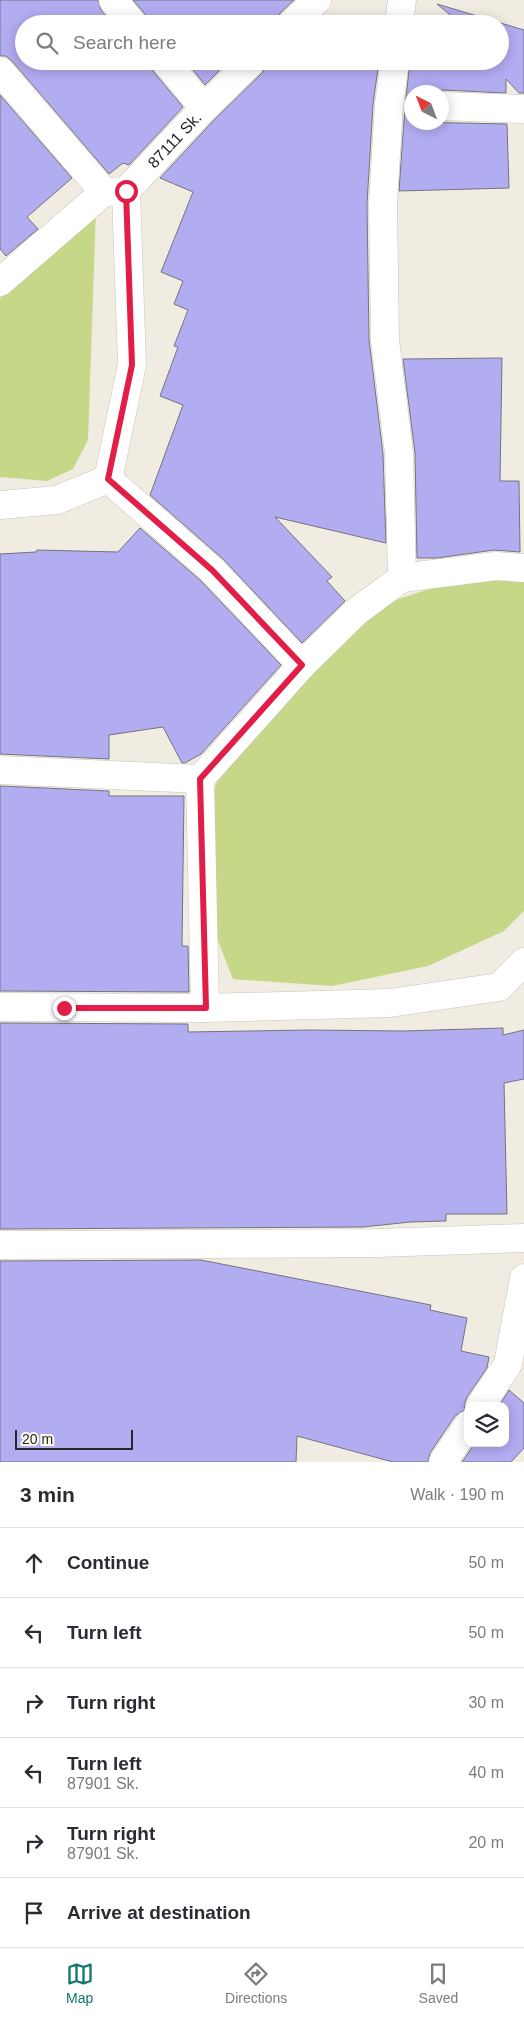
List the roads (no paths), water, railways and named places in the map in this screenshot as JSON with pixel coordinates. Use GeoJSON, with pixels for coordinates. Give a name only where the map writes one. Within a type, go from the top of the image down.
{"type":"FeatureCollection","features":[{"type":"Feature","properties":{"kind":"street"},"geometry":{"type":"LineString","coordinates":[[114,0],[126,15]]}},
{"type":"Feature","properties":{"kind":"street"},"geometry":{"type":"LineString","coordinates":[[400,15],[402,0]]}},
{"type":"Feature","properties":{"kind":"street"},"geometry":{"type":"LineString","coordinates":[[172,70],[204,108]]}},
{"type":"Feature","properties":{"kind":"street","name":"87111 Sk."},"geometry":{"type":"LineString","coordinates":[[0,282],[115,192],[243,70]]}},
{"type":"Feature","properties":{"kind":"street"},"geometry":{"type":"LineString","coordinates":[[396,70],[400,105],[383,204],[385,340],[399,453],[402,578]]}},
{"type":"Feature","properties":{"kind":"street"},"geometry":{"type":"LineString","coordinates":[[0,71],[115,192],[132,365],[108,479]]}},
{"type":"Feature","properties":{"kind":"street"},"geometry":{"type":"LineString","coordinates":[[449,106],[524,109]]}},
{"type":"Feature","properties":{"kind":"street"},"geometry":{"type":"LineString","coordinates":[[0,505],[58,500],[108,479]]}},
{"type":"Feature","properties":{"kind":"street"},"geometry":{"type":"LineString","coordinates":[[108,479],[212,570],[302,665]]}},
{"type":"Feature","properties":{"kind":"street"},"geometry":{"type":"LineString","coordinates":[[206,1008],[200,779],[302,665],[357,611],[402,578],[496,566],[524,568]]}},
{"type":"Feature","properties":{"kind":"street"},"geometry":{"type":"LineString","coordinates":[[0,770],[200,779]]}},
{"type":"Feature","properties":{"kind":"street"},"geometry":{"type":"LineString","coordinates":[[0,1007],[206,1008],[399,1002],[499,987],[524,962]]}},
{"type":"Feature","properties":{"kind":"street"},"geometry":{"type":"LineString","coordinates":[[0,1245],[378,1244],[524,1238]]}},
{"type":"Feature","properties":{"kind":"street"},"geometry":{"type":"LineString","coordinates":[[483,1402],[508,1364],[524,1278]]}},
{"type":"Feature","properties":{"kind":"street"},"geometry":{"type":"LineString","coordinates":[[443,1462],[464,1431]]}}]}
